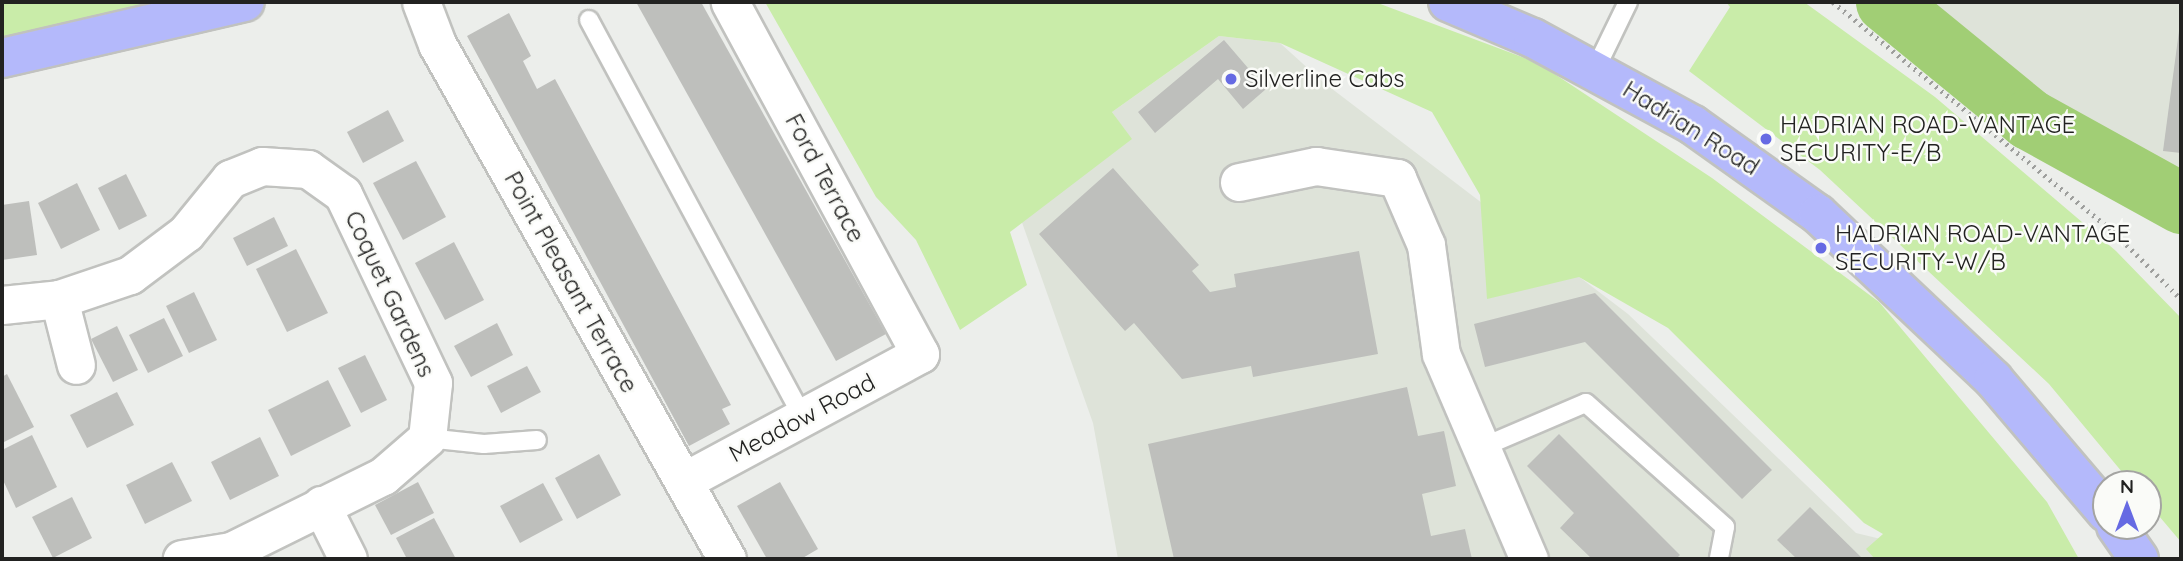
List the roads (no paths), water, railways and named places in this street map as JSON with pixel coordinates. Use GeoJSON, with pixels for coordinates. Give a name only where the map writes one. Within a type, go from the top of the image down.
{"type":"FeatureCollection","features":[{"type":"Feature","properties":{"kind":"main road"},"geometry":{"type":"LineString","coordinates":[[2,58],[245,2]]}},
{"type":"Feature","properties":{"kind":"main road","name":"Hadrian Road"},"geometry":{"type":"LineString","coordinates":[[1448,2],[1595,70],[1693,125],[1828,222],[1993,379],[2092,496]]}},
{"type":"Feature","properties":{"kind":"main road"},"geometry":{"type":"LineString","coordinates":[[2126,540],[2139,559]]}},
{"type":"Feature","properties":{"kind":"street","name":"Point Pleasant Terrace"},"geometry":{"type":"LineString","coordinates":[[421,2],[437,44],[727,559]]}},
{"type":"Feature","properties":{"kind":"street","name":"Ford Terrace"},"geometry":{"type":"LineString","coordinates":[[730,2],[920,354]]}},
{"type":"Feature","properties":{"kind":"street","name":"Coquet Gardens"},"geometry":{"type":"LineString","coordinates":[[2,305],[59,299],[130,275],[186,233],[230,179],[262,166],[308,169],[343,194],[433,383],[427,438]]}},
{"type":"Feature","properties":{"kind":"street"},"geometry":{"type":"LineString","coordinates":[[1239,182],[1316,166],[1396,178],[1426,245],[1441,354],[1478,449],[1529,559]]}},
{"type":"Feature","properties":{"kind":"street"},"geometry":{"type":"LineString","coordinates":[[59,299],[76,365]]}},
{"type":"Feature","properties":{"kind":"street","name":"Meadow Road"},"geometry":{"type":"LineString","coordinates":[[684,481],[920,354]]}},
{"type":"Feature","properties":{"kind":"street"},"geometry":{"type":"LineString","coordinates":[[182,559],[231,551],[383,476],[427,438]]}},
{"type":"Feature","properties":{"kind":"street"},"geometry":{"type":"LineString","coordinates":[[321,505],[348,559]]}},
{"type":"Feature","properties":{"kind":"lane"},"geometry":{"type":"LineString","coordinates":[[1595,70],[1628,2]]}},
{"type":"Feature","properties":{"kind":"lane"},"geometry":{"type":"LineString","coordinates":[[589,20],[803,417]]}},
{"type":"Feature","properties":{"kind":"lane"},"geometry":{"type":"LineString","coordinates":[[1478,449],[1586,402],[1725,527],[1719,559]]}},
{"type":"Feature","properties":{"kind":"lane"},"geometry":{"type":"LineString","coordinates":[[427,438],[484,444],[537,440]]}},
{"type":"Feature","properties":{"kind":"waterway"},"geometry":{"type":"LineString","coordinates":[[1886,2],[2029,119],[2181,203]]}},
{"type":"Feature","properties":{"kind":"place","name":"Silverline Cabs"},"geometry":{"type":"Point","coordinates":[1231,79]}},
{"type":"Feature","properties":{"kind":"place","name":"HADRIAN ROAD-VANTAGE SECURITY-E/B"},"geometry":{"type":"Point","coordinates":[1766,139]}},
{"type":"Feature","properties":{"kind":"place","name":"HADRIAN ROAD-VANTAGE SECURITY-W/B"},"geometry":{"type":"Point","coordinates":[1821,248]}}]}
